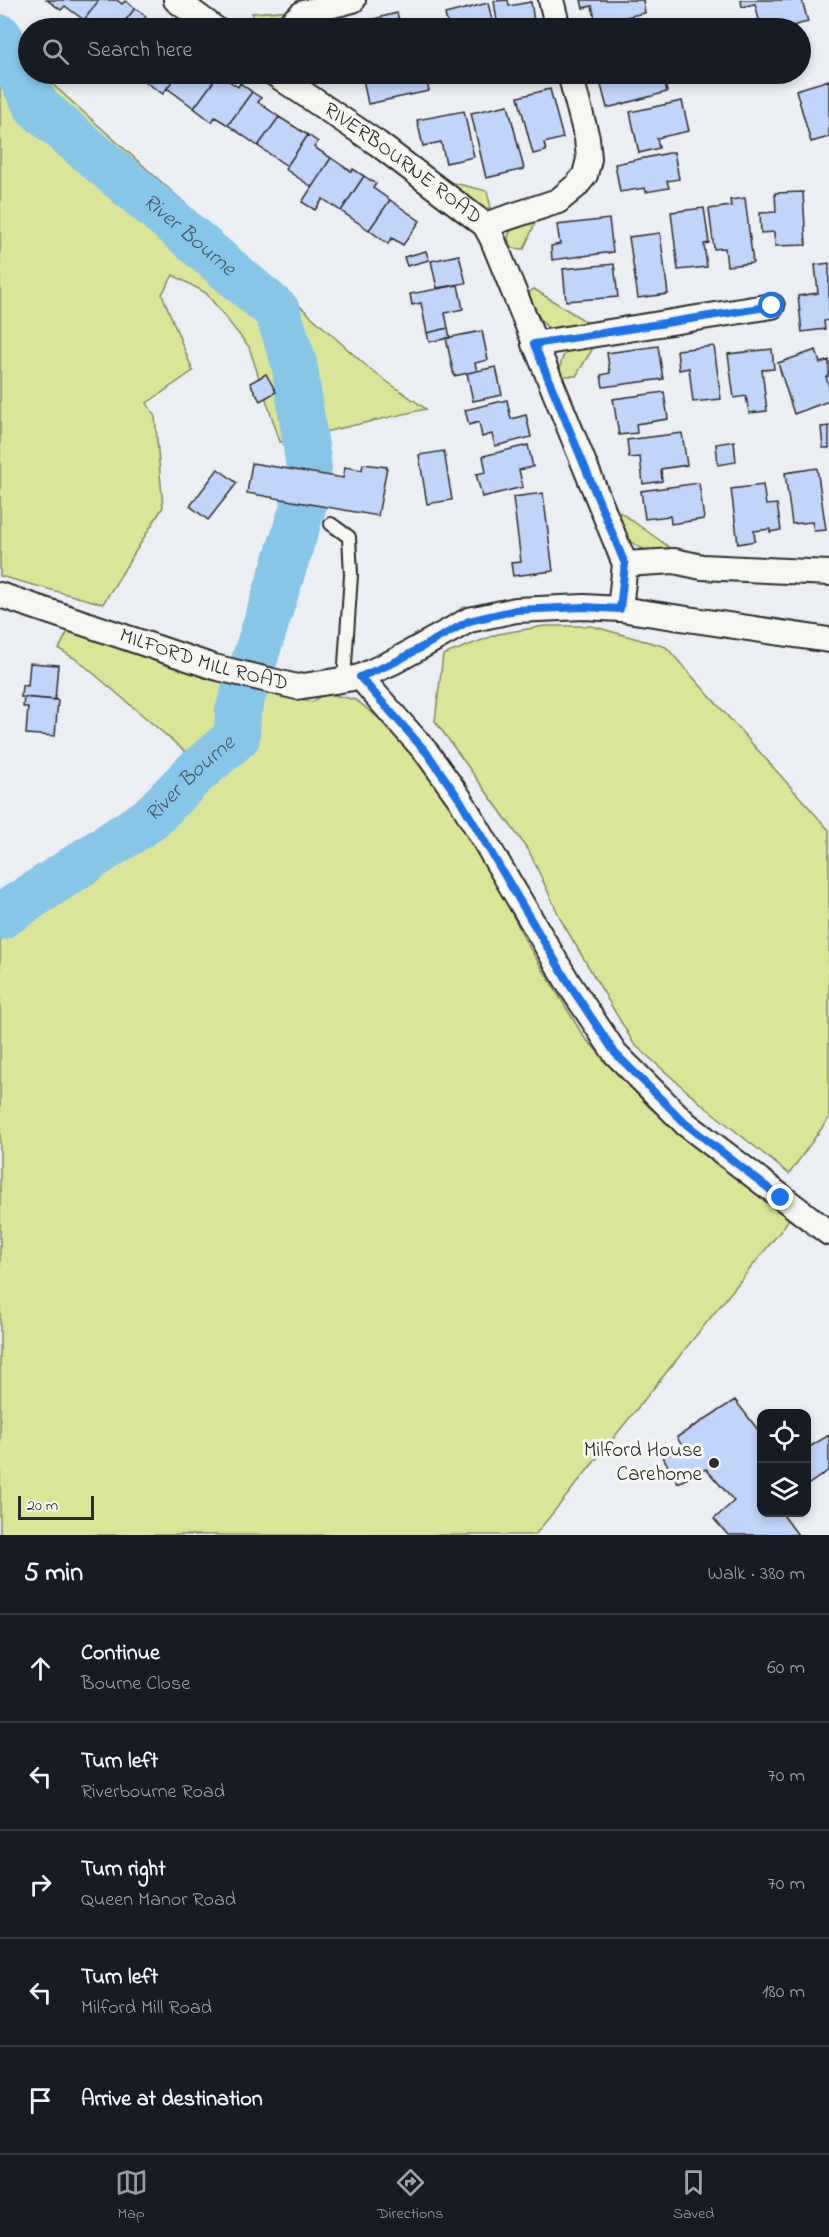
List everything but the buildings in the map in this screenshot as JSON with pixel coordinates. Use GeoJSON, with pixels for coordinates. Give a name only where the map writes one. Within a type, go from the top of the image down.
{"type":"FeatureCollection","features":[{"type":"Feature","properties":{"kind":"street"},"geometry":{"type":"LineString","coordinates":[[176,0],[200,18]]}},
{"type":"Feature","properties":{"kind":"street"},"geometry":{"type":"LineString","coordinates":[[297,18],[303,13],[353,0]]}},
{"type":"Feature","properties":{"kind":"street"},"geometry":{"type":"LineString","coordinates":[[551,0],[556,18]]}},
{"type":"Feature","properties":{"kind":"street","name":"RIVERBOURNE ROAD"},"geometry":{"type":"LineString","coordinates":[[290,84],[376,143],[485,225],[625,564],[620,609]]}},
{"type":"Feature","properties":{"kind":"street"},"geometry":{"type":"LineString","coordinates":[[485,225],[558,201],[585,175],[589,159],[587,138],[573,84]]}},
{"type":"Feature","properties":{"kind":"street"},"geometry":{"type":"LineString","coordinates":[[534,344],[772,306]]}},
{"type":"Feature","properties":{"kind":"street"},"geometry":{"type":"LineString","coordinates":[[625,564],[674,561],[702,567],[829,573]]}},
{"type":"Feature","properties":{"kind":"street","name":"MILFORD MILL ROAD"},"geometry":{"type":"LineString","coordinates":[[0,595],[214,667],[297,687],[352,678],[395,662],[469,621],[516,610],[584,607],[620,609],[829,640]]}},
{"type":"Feature","properties":{"kind":"street"},"geometry":{"type":"LineString","coordinates":[[352,678],[427,753],[460,800],[569,984],[615,1053],[686,1124],[829,1233]]}},
{"type":"Feature","properties":{"kind":"lane"},"geometry":{"type":"LineString","coordinates":[[331,524],[349,537],[352,678]]}},
{"type":"Feature","properties":{"kind":"green space"},"geometry":{"type":"Polygon","coordinates":[[[293,10],[285,18],[254,18],[252,13],[293,10]]]}},
{"type":"Feature","properties":{"kind":"green space"},"geometry":{"type":"Polygon","coordinates":[[[0,36],[18,53],[18,84],[52,84],[372,371],[426,409],[280,442],[249,347],[206,293],[173,275],[162,294],[193,371],[147,403],[155,417],[163,507],[103,604],[0,576],[0,36]]]}},
{"type":"Feature","properties":{"kind":"green space"},"geometry":{"type":"Polygon","coordinates":[[[450,182],[487,191],[491,208],[477,208],[451,188],[450,182]]]}},
{"type":"Feature","properties":{"kind":"green space"},"geometry":{"type":"Polygon","coordinates":[[[538,216],[524,249],[510,248],[508,237],[511,229],[538,216]]]}},
{"type":"Feature","properties":{"kind":"green space"},"geometry":{"type":"Polygon","coordinates":[[[534,289],[593,326],[566,330],[550,328],[540,318],[528,293],[534,289]]]}},
{"type":"Feature","properties":{"kind":"green space"},"geometry":{"type":"Polygon","coordinates":[[[596,343],[576,376],[560,376],[562,359],[569,350],[596,343]]]}},
{"type":"Feature","properties":{"kind":"green space"},"geometry":{"type":"Polygon","coordinates":[[[620,512],[676,552],[653,551],[637,546],[621,526],[616,515],[620,512]]]}},
{"type":"Feature","properties":{"kind":"green space"},"geometry":{"type":"Polygon","coordinates":[[[545,626],[592,626],[666,647],[829,830],[829,1118],[789,1174],[704,1106],[634,1044],[562,922],[529,851],[435,721],[443,655],[498,634],[545,626]]]}},
{"type":"Feature","properties":{"kind":"green space"},"geometry":{"type":"Polygon","coordinates":[[[68,631],[312,702],[325,693],[356,700],[385,723],[417,756],[473,833],[526,942],[584,1037],[650,1108],[790,1217],[535,1535],[0,1535],[0,932],[37,913],[215,777],[79,661],[59,649],[68,631]]]}},
{"type":"Feature","properties":{"kind":"waterway","name":"River Bourne"},"geometry":{"type":"LineString","coordinates":[[0,37],[18,71]]}},
{"type":"Feature","properties":{"kind":"waterway","name":"River Bourne"},"geometry":{"type":"LineString","coordinates":[[25,84],[37,107],[277,311],[294,362],[309,468]]}},
{"type":"Feature","properties":{"kind":"waterway","name":"River Bourne"},"geometry":{"type":"LineString","coordinates":[[0,917],[150,819],[195,773],[237,737],[238,711],[304,504]]}},
{"type":"Feature","properties":{"kind":"place","name":"Milford House Carehome"},"geometry":{"type":"Point","coordinates":[714,1463]}},
{"type":"Feature","properties":{"kind":"route"},"geometry":{"type":"LineString","coordinates":[[772,306],[534,344],[625,564],[620,609],[584,607],[516,610],[469,621],[395,662],[360,677],[427,753],[460,800],[569,984],[615,1053],[686,1124],[781,1198]]}}]}
